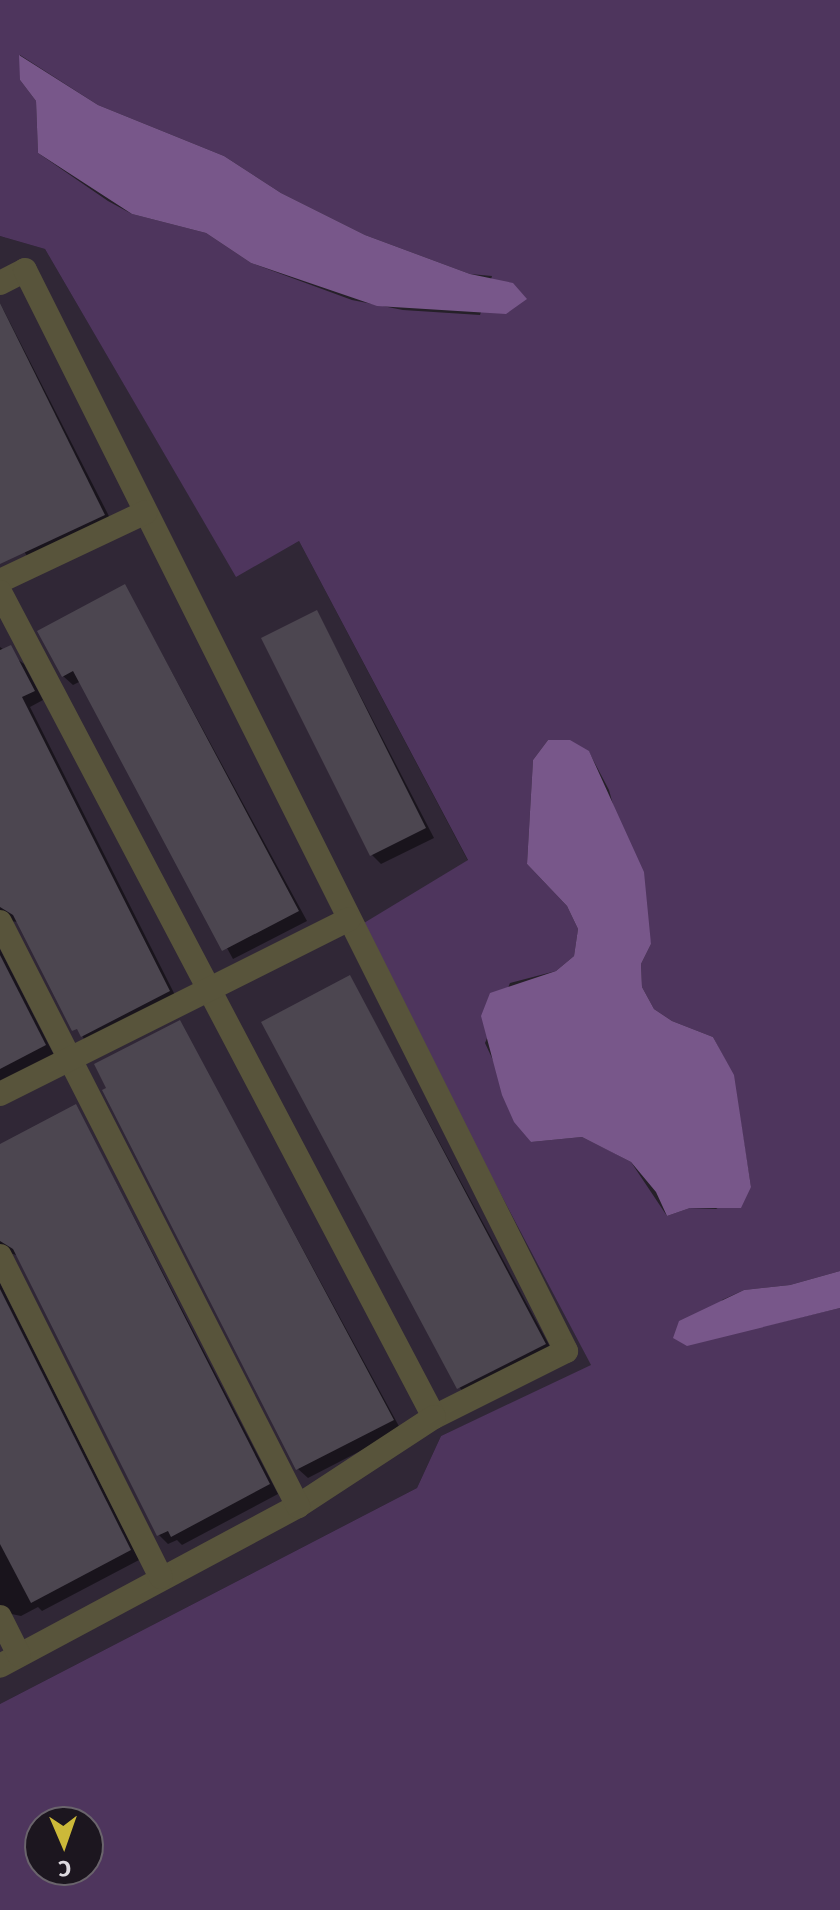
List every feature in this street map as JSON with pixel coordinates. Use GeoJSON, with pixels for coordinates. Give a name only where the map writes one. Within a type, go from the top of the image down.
{"type":"FeatureCollection","features":[{"type":"Feature","properties":{"kind":"lane"},"geometry":{"type":"LineString","coordinates":[[0,283],[25,270],[566,1351],[434,1417],[298,1506],[161,1577],[10,1661],[0,1617]]}},
{"type":"Feature","properties":{"kind":"lane"},"geometry":{"type":"LineString","coordinates":[[0,581],[146,512]]}},
{"type":"Feature","properties":{"kind":"lane"},"geometry":{"type":"LineString","coordinates":[[0,592],[434,1417]]}},
{"type":"Feature","properties":{"kind":"lane"},"geometry":{"type":"LineString","coordinates":[[0,1094],[349,919]]}},
{"type":"Feature","properties":{"kind":"lane"},"geometry":{"type":"LineString","coordinates":[[0,922],[298,1506]]}},
{"type":"Feature","properties":{"kind":"lane"},"geometry":{"type":"LineString","coordinates":[[0,1256],[161,1577]]}},
{"type":"Feature","properties":{"kind":"shaded area"},"geometry":{"type":"Polygon","coordinates":[[[0,0],[840,0],[840,1271],[790,1285],[744,1290],[722,1300],[714,1338],[840,1308],[840,1910],[0,1910],[0,1704],[417,1488],[441,1436],[591,1365],[359,926],[468,860],[299,541],[236,577],[45,249],[0,236],[0,0]],[[20,55],[20,80],[36,101],[38,153],[108,201],[132,214],[206,233],[251,263],[352,300],[403,310],[480,315],[492,276],[470,274],[365,235],[281,193],[224,156],[98,105],[20,55]],[[548,740],[533,760],[527,864],[567,906],[578,929],[574,956],[556,971],[510,983],[485,1043],[531,1142],[582,1137],[631,1162],[667,1216],[690,1208],[716,1209],[751,1187],[733,1075],[713,1037],[672,1021],[654,1009],[642,987],[641,964],[651,944],[609,790],[589,752],[548,740]]]}},
{"type":"Feature","properties":{"kind":"shaded area"},"geometry":{"type":"Polygon","coordinates":[[[19,55],[98,105],[224,156],[281,193],[365,235],[470,274],[513,283],[527,299],[506,314],[377,306],[251,263],[206,233],[132,214],[38,153],[36,101],[20,80],[19,55]]]}},
{"type":"Feature","properties":{"kind":"shaded area"},"geometry":{"type":"Polygon","coordinates":[[[0,236],[45,249],[236,576],[299,541],[468,861],[359,927],[592,1366],[441,1436],[417,1488],[0,1704],[0,236]]]}},
{"type":"Feature","properties":{"kind":"shaded area"},"geometry":{"type":"Polygon","coordinates":[[[548,740],[570,740],[589,751],[644,872],[651,944],[641,964],[642,987],[654,1009],[672,1021],[713,1037],[734,1075],[751,1187],[741,1208],[690,1208],[667,1216],[656,1192],[631,1162],[582,1137],[531,1142],[514,1122],[502,1095],[481,1016],[490,993],[556,971],[574,956],[578,929],[567,906],[527,864],[533,760],[548,740]]]}},
{"type":"Feature","properties":{"kind":"shaded area"},"geometry":{"type":"Polygon","coordinates":[[[840,1271],[840,1308],[687,1346],[673,1338],[679,1321],[744,1290],[790,1285],[840,1271]]]}},
{"type":"Feature","properties":{"kind":"building"},"geometry":{"type":"Polygon","coordinates":[[[0,303],[105,515],[0,564],[0,303]]]}},
{"type":"Feature","properties":{"kind":"building"},"geometry":{"type":"Polygon","coordinates":[[[125,584],[299,911],[222,951],[73,671],[62,677],[37,631],[125,584]]]}},
{"type":"Feature","properties":{"kind":"building"},"geometry":{"type":"Polygon","coordinates":[[[317,610],[426,828],[370,856],[261,638],[317,610]]]}},
{"type":"Feature","properties":{"kind":"building"},"geometry":{"type":"Polygon","coordinates":[[[11,645],[35,691],[22,697],[170,991],[81,1037],[77,1029],[72,1031],[13,915],[0,907],[0,650],[11,645]]]}},
{"type":"Feature","properties":{"kind":"building"},"geometry":{"type":"Polygon","coordinates":[[[0,955],[46,1045],[0,1069],[0,955]]]}},
{"type":"Feature","properties":{"kind":"building"},"geometry":{"type":"Polygon","coordinates":[[[350,975],[546,1344],[457,1389],[261,1022],[350,975]]]}},
{"type":"Feature","properties":{"kind":"building"},"geometry":{"type":"Polygon","coordinates":[[[180,1020],[394,1420],[296,1470],[102,1090],[106,1088],[94,1064],[180,1020]]]}},
{"type":"Feature","properties":{"kind":"building"},"geometry":{"type":"Polygon","coordinates":[[[76,1104],[270,1484],[171,1537],[168,1531],[157,1536],[13,1249],[0,1241],[0,1144],[76,1104]]]}},
{"type":"Feature","properties":{"kind":"building"},"geometry":{"type":"Polygon","coordinates":[[[0,1289],[131,1550],[31,1603],[0,1544],[0,1289]]]}}]}
